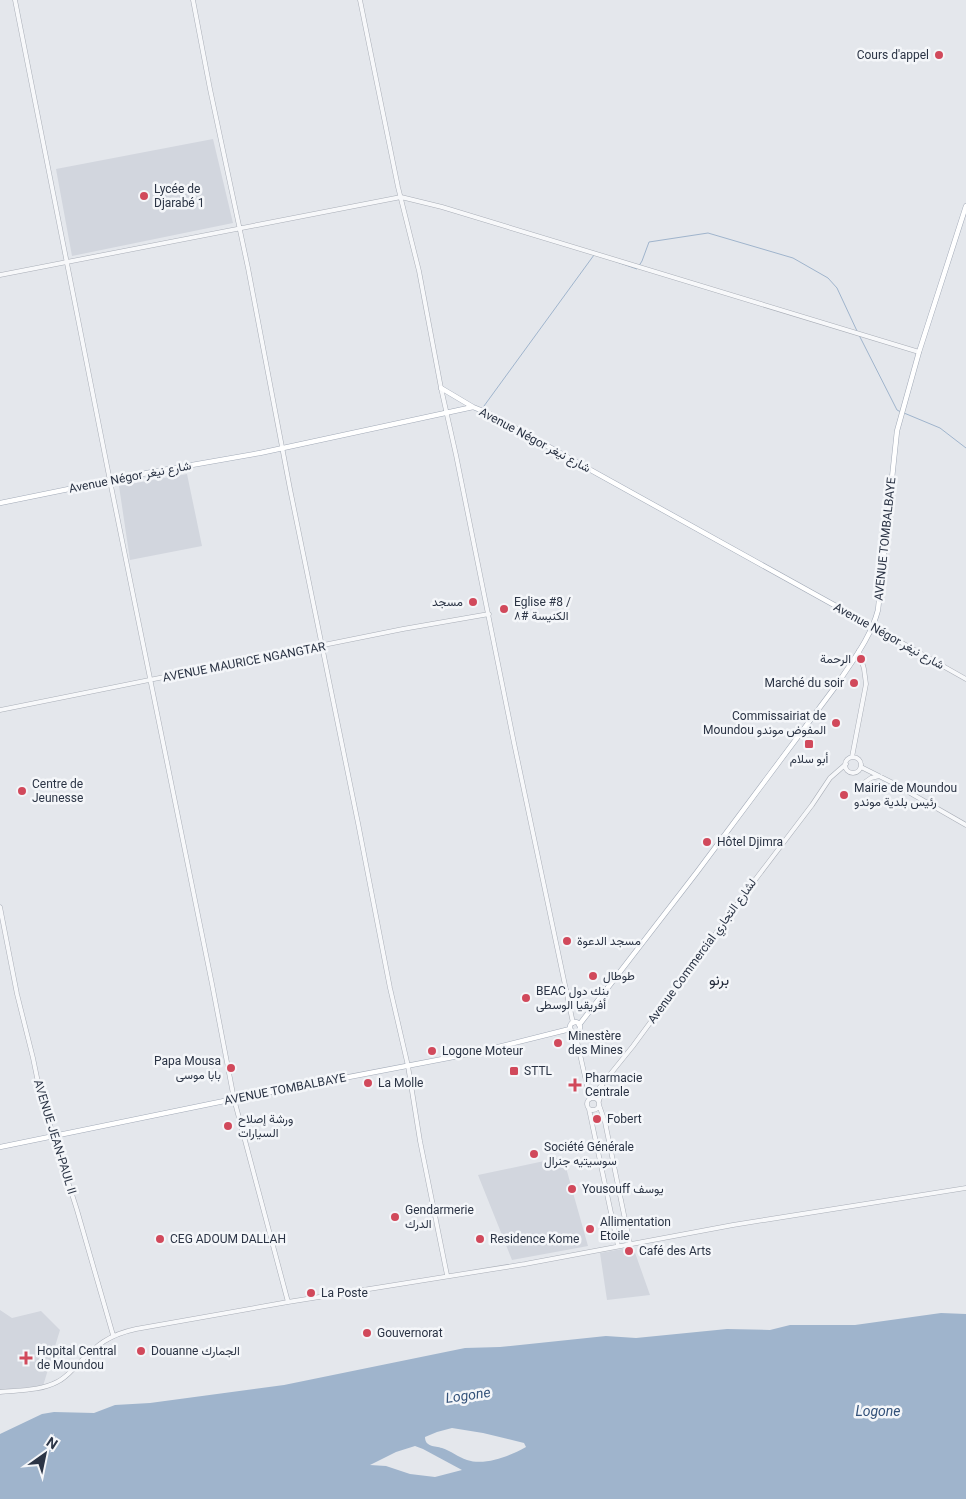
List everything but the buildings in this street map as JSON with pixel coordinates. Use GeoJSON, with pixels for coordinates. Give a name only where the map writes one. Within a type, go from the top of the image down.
{"type":"FeatureCollection","features":[{"type":"Feature","properties":{"kind":"main road","name":"AVENUE TOMBALBAYE"},"geometry":{"type":"LineString","coordinates":[[579,1025],[697,872],[838,682],[859,651],[872,626],[878,610],[895,445],[901,416],[919,352],[966,206]]}},
{"type":"Feature","properties":{"kind":"main road"},"geometry":{"type":"LineString","coordinates":[[441,388],[473,408]]}},
{"type":"Feature","properties":{"kind":"main road","name":"Avenue Négor شارع نيغر"},"geometry":{"type":"LineString","coordinates":[[0,503],[282,448],[473,408],[488,413],[598,473],[786,580],[872,626]]}},
{"type":"Feature","properties":{"kind":"main road"},"geometry":{"type":"LineString","coordinates":[[573,1023],[579,1025],[579,1030],[573,1031],[570,1026],[573,1023]]}},
{"type":"Feature","properties":{"kind":"main road","name":"AVENUE TOMBALBAYE"},"geometry":{"type":"LineString","coordinates":[[0,1147],[234,1099],[490,1050],[573,1031]]}},
{"type":"Feature","properties":{"kind":"street"},"geometry":{"type":"LineString","coordinates":[[15,0],[234,1099],[288,1302]]}},
{"type":"Feature","properties":{"kind":"street"},"geometry":{"type":"LineString","coordinates":[[193,0],[390,988],[408,1066],[420,1141],[447,1275]]}},
{"type":"Feature","properties":{"kind":"street"},"geometry":{"type":"LineString","coordinates":[[360,0],[420,279],[514,744],[573,1023]]}},
{"type":"Feature","properties":{"kind":"street"},"geometry":{"type":"LineString","coordinates":[[0,275],[401,197],[442,207],[919,352]]}},
{"type":"Feature","properties":{"kind":"street","name":"AVENUE MAURICE NGANGTAR"},"geometry":{"type":"LineString","coordinates":[[0,710],[403,629],[489,614]]}},
{"type":"Feature","properties":{"kind":"street","name":"Avenue Négor شارع نيغر"},"geometry":{"type":"LineString","coordinates":[[872,626],[966,679]]}},
{"type":"Feature","properties":{"kind":"street"},"geometry":{"type":"LineString","coordinates":[[859,651],[866,684],[852,757],[846,764],[848,770],[853,772],[861,767]]}},
{"type":"Feature","properties":{"kind":"street"},"geometry":{"type":"LineString","coordinates":[[852,757],[859,760],[861,767],[966,825]]}},
{"type":"Feature","properties":{"kind":"street","name":"Avenue Commercial لشارع التجاري"},"geometry":{"type":"LineString","coordinates":[[604,1084],[830,778],[846,764]]}},
{"type":"Feature","properties":{"kind":"street"},"geometry":{"type":"LineString","coordinates":[[861,785],[871,778],[879,776]]}},
{"type":"Feature","properties":{"kind":"street","name":"AVENUE JEAN-PAUL II"},"geometry":{"type":"LineString","coordinates":[[0,907],[17,994],[34,1058],[41,1097],[77,1210],[113,1335]]}},
{"type":"Feature","properties":{"kind":"street"},"geometry":{"type":"LineString","coordinates":[[573,1031],[590,1098]]}},
{"type":"Feature","properties":{"kind":"street"},"geometry":{"type":"LineString","coordinates":[[604,1084],[590,1098],[587,1104],[618,1246]]}},
{"type":"Feature","properties":{"kind":"street"},"geometry":{"type":"LineString","coordinates":[[589,1109],[597,1109],[604,1084]]}},
{"type":"Feature","properties":{"kind":"street"},"geometry":{"type":"LineString","coordinates":[[590,1098],[595,1098],[599,1103],[605,1122],[630,1244]]}},
{"type":"Feature","properties":{"kind":"street"},"geometry":{"type":"LineString","coordinates":[[0,1392],[46,1386],[57,1382],[70,1373],[97,1345],[113,1335],[136,1329],[447,1275],[525,1264],[862,1204],[966,1188]]}},
{"type":"Feature","properties":{"kind":"shaded area","name":"Lycée de Djarabé 1"},"geometry":{"type":"Polygon","coordinates":[[[213,139],[233,223],[72,256],[56,169],[213,139]]]}},
{"type":"Feature","properties":{"kind":"shaded area"},"geometry":{"type":"Polygon","coordinates":[[[187,474],[202,546],[130,560],[119,486],[187,474]]]}},
{"type":"Feature","properties":{"kind":"shaded area"},"geometry":{"type":"Polygon","coordinates":[[[563,1157],[588,1246],[512,1260],[478,1175],[563,1157]]]}},
{"type":"Feature","properties":{"kind":"shaded area"},"geometry":{"type":"Polygon","coordinates":[[[633,1247],[650,1295],[607,1300],[600,1253],[633,1247]]]}},
{"type":"Feature","properties":{"kind":"shaded area","name":"Hopital Central de Moundou"},"geometry":{"type":"Polygon","coordinates":[[[0,1310],[12,1318],[41,1311],[60,1330],[43,1386],[0,1390],[0,1310]]]}},
{"type":"Feature","properties":{"kind":"water","name":"Logone"},"geometry":{"type":"Polygon","coordinates":[[[941,1313],[966,1314],[966,1499],[0,1499],[0,1434],[42,1414],[54,1412],[94,1413],[115,1405],[150,1403],[284,1385],[465,1348],[500,1347],[606,1336],[636,1338],[727,1329],[770,1330],[790,1325],[855,1325],[941,1313]],[[452,1428],[425,1437],[425,1440],[431,1445],[474,1462],[497,1459],[526,1447],[524,1443],[452,1428]],[[415,1446],[396,1452],[370,1465],[386,1466],[410,1474],[435,1477],[462,1470],[423,1449],[415,1446]]]}},
{"type":"Feature","properties":{"kind":"waterway"},"geometry":{"type":"LineString","coordinates":[[617,262],[637,269],[649,242],[708,233],[793,258],[828,278],[837,288],[857,331]]}},
{"type":"Feature","properties":{"kind":"waterway"},"geometry":{"type":"LineString","coordinates":[[484,406],[594,255]]}},
{"type":"Feature","properties":{"kind":"waterway"},"geometry":{"type":"LineString","coordinates":[[859,335],[897,410],[901,412]]}},
{"type":"Feature","properties":{"kind":"waterway"},"geometry":{"type":"LineString","coordinates":[[904,413],[940,428],[966,448]]}},
{"type":"Feature","properties":{"kind":"place","name":"Cours d'appel"},"geometry":{"type":"Point","coordinates":[939,55]}},
{"type":"Feature","properties":{"kind":"place","name":"Lycée de Djarabé 1"},"geometry":{"type":"Point","coordinates":[144,196]}},
{"type":"Feature","properties":{"kind":"place","name":"مسجد"},"geometry":{"type":"Point","coordinates":[473,602]}},
{"type":"Feature","properties":{"kind":"place","name":"Eglise #8 / الكنيسة #٨"},"geometry":{"type":"Point","coordinates":[504,609]}},
{"type":"Feature","properties":{"kind":"place","name":"الرحمة"},"geometry":{"type":"Point","coordinates":[861,659]}},
{"type":"Feature","properties":{"kind":"place","name":"Marché du soir"},"geometry":{"type":"Point","coordinates":[854,683]}},
{"type":"Feature","properties":{"kind":"place","name":"Commissairiat de Moundou المفوض موندو"},"geometry":{"type":"Point","coordinates":[836,723]}},
{"type":"Feature","properties":{"kind":"place","name":"أبو سلام"},"geometry":{"type":"Point","coordinates":[809,744]}},
{"type":"Feature","properties":{"kind":"place","name":"Centre de Jeunesse"},"geometry":{"type":"Point","coordinates":[22,791]}},
{"type":"Feature","properties":{"kind":"place","name":"Mairie de Moundou رئيس بلدية موندو"},"geometry":{"type":"Point","coordinates":[844,795]}},
{"type":"Feature","properties":{"kind":"place","name":"Hôtel Djimra"},"geometry":{"type":"Point","coordinates":[707,842]}},
{"type":"Feature","properties":{"kind":"place","name":"مسجد الدعوة"},"geometry":{"type":"Point","coordinates":[567,941]}},
{"type":"Feature","properties":{"kind":"place","name":"طوطال"},"geometry":{"type":"Point","coordinates":[593,976]}},
{"type":"Feature","properties":{"kind":"place","name":"BEAC بنك دول أفريقيا الوسطى"},"geometry":{"type":"Point","coordinates":[526,998]}},
{"type":"Feature","properties":{"kind":"place","name":"Minestère des Mines"},"geometry":{"type":"Point","coordinates":[558,1043]}},
{"type":"Feature","properties":{"kind":"place","name":"Logone Moteur"},"geometry":{"type":"Point","coordinates":[432,1051]}},
{"type":"Feature","properties":{"kind":"place","name":"Papa Mousa بابا موسى"},"geometry":{"type":"Point","coordinates":[231,1068]}},
{"type":"Feature","properties":{"kind":"place","name":"STTL"},"geometry":{"type":"Point","coordinates":[514,1071]}},
{"type":"Feature","properties":{"kind":"place","name":"La Molle"},"geometry":{"type":"Point","coordinates":[368,1083]}},
{"type":"Feature","properties":{"kind":"place","name":"Pharmacie Centrale"},"geometry":{"type":"Point","coordinates":[575,1085]}},
{"type":"Feature","properties":{"kind":"place","name":"Fobert"},"geometry":{"type":"Point","coordinates":[597,1119]}},
{"type":"Feature","properties":{"kind":"place","name":"ورشة إصلاح السيارات"},"geometry":{"type":"Point","coordinates":[228,1126]}},
{"type":"Feature","properties":{"kind":"place","name":"Société Générale سوسيتيه جنرال"},"geometry":{"type":"Point","coordinates":[534,1154]}},
{"type":"Feature","properties":{"kind":"place","name":"Yousouff يوسف"},"geometry":{"type":"Point","coordinates":[572,1189]}},
{"type":"Feature","properties":{"kind":"place","name":"Gendarmerie الدرك"},"geometry":{"type":"Point","coordinates":[395,1217]}},
{"type":"Feature","properties":{"kind":"place","name":"Allimentation Etoile"},"geometry":{"type":"Point","coordinates":[590,1229]}},
{"type":"Feature","properties":{"kind":"place","name":"CEG ADOUM DALLAH"},"geometry":{"type":"Point","coordinates":[160,1239]}},
{"type":"Feature","properties":{"kind":"place","name":"Residence Kome"},"geometry":{"type":"Point","coordinates":[480,1239]}},
{"type":"Feature","properties":{"kind":"place","name":"Café des Arts"},"geometry":{"type":"Point","coordinates":[629,1251]}},
{"type":"Feature","properties":{"kind":"place","name":"La Poste"},"geometry":{"type":"Point","coordinates":[311,1293]}},
{"type":"Feature","properties":{"kind":"place","name":"Gouvernorat"},"geometry":{"type":"Point","coordinates":[367,1333]}},
{"type":"Feature","properties":{"kind":"place","name":"Douanne الجمارك"},"geometry":{"type":"Point","coordinates":[141,1351]}},
{"type":"Feature","properties":{"kind":"place","name":"Hopital Central de Moundou"},"geometry":{"type":"Point","coordinates":[26,1358]}},
{"type":"Feature","properties":{"kind":"district","name":"برنو"},"geometry":{"type":"Point","coordinates":[719,980]}}]}
